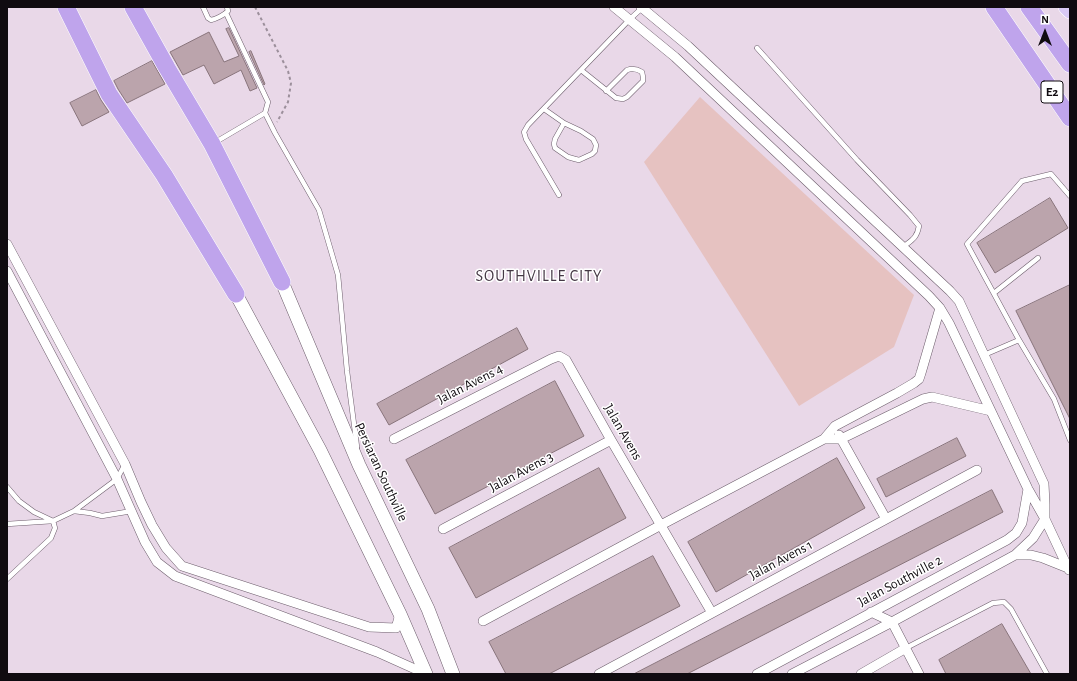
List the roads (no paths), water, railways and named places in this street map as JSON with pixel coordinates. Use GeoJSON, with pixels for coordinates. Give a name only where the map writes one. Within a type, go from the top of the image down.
{"type":"FeatureCollection","features":[{"type":"Feature","properties":{"kind":"highway"},"geometry":{"type":"LineString","coordinates":[[66,7],[109,94],[164,175],[236,294]]}},
{"type":"Feature","properties":{"kind":"highway"},"geometry":{"type":"LineString","coordinates":[[133,7],[212,144],[282,282]]}},
{"type":"Feature","properties":{"kind":"highway","name":"E2"},"geometry":{"type":"LineString","coordinates":[[994,7],[1070,118]]}},
{"type":"Feature","properties":{"kind":"highway","name":"E2"},"geometry":{"type":"LineString","coordinates":[[1029,7],[1070,64]]}},
{"type":"Feature","properties":{"kind":"main road"},"geometry":{"type":"LineString","coordinates":[[1066,7],[1070,11]]}},
{"type":"Feature","properties":{"kind":"main road","name":"Persiaran Southville"},"geometry":{"type":"LineString","coordinates":[[282,282],[359,465],[428,609],[453,674]]}},
{"type":"Feature","properties":{"kind":"main road"},"geometry":{"type":"LineString","coordinates":[[236,294],[320,450],[400,614],[426,674]]}},
{"type":"Feature","properties":{"kind":"street"},"geometry":{"type":"LineString","coordinates":[[614,7],[675,57],[918,285],[940,308],[949,323],[1069,571]]}},
{"type":"Feature","properties":{"kind":"street"},"geometry":{"type":"LineString","coordinates":[[641,8],[688,46],[950,291],[959,302],[1044,484],[1045,519],[1033,538],[1015,555],[892,622],[792,674]]}},
{"type":"Feature","properties":{"kind":"street"},"geometry":{"type":"LineString","coordinates":[[7,244],[125,464],[152,525],[166,548],[182,566],[369,627],[396,628],[400,614]]}},
{"type":"Feature","properties":{"kind":"street"},"geometry":{"type":"LineString","coordinates":[[7,271],[117,479],[146,542],[157,562],[175,576],[377,652],[426,674]]}},
{"type":"Feature","properties":{"kind":"street"},"geometry":{"type":"LineString","coordinates":[[483,621],[824,439],[835,426],[914,383],[918,379],[921,372],[940,308]]}},
{"type":"Feature","properties":{"kind":"street","name":"Jalan Avens 4"},"geometry":{"type":"LineString","coordinates":[[394,439],[559,356]]}},
{"type":"Feature","properties":{"kind":"street","name":"Jalan Avens"},"geometry":{"type":"LineString","coordinates":[[559,356],[566,360],[712,613]]}},
{"type":"Feature","properties":{"kind":"street"},"geometry":{"type":"LineString","coordinates":[[897,393],[905,408]]}},
{"type":"Feature","properties":{"kind":"street"},"geometry":{"type":"LineString","coordinates":[[824,439],[841,439],[923,399],[932,397],[991,411]]}},
{"type":"Feature","properties":{"kind":"street"},"geometry":{"type":"LineString","coordinates":[[864,410],[872,424]]}},
{"type":"Feature","properties":{"kind":"street"},"geometry":{"type":"LineString","coordinates":[[835,426],[886,519]]}},
{"type":"Feature","properties":{"kind":"street","name":"Jalan Avens 3"},"geometry":{"type":"LineString","coordinates":[[443,529],[611,440]]}},
{"type":"Feature","properties":{"kind":"street","name":"Jalan Avens 1"},"geometry":{"type":"LineString","coordinates":[[599,674],[977,470]]}},
{"type":"Feature","properties":{"kind":"street","name":"Jalan Southville 2"},"geometry":{"type":"LineString","coordinates":[[756,674],[1007,540],[1016,533],[1022,523],[1028,489]]}},
{"type":"Feature","properties":{"kind":"street"},"geometry":{"type":"LineString","coordinates":[[1015,555],[1031,555],[1043,558],[1069,571]]}},
{"type":"Feature","properties":{"kind":"street"},"geometry":{"type":"LineString","coordinates":[[871,612],[892,622],[919,674]]}},
{"type":"Feature","properties":{"kind":"street"},"geometry":{"type":"LineString","coordinates":[[861,674],[906,648]]}},
{"type":"Feature","properties":{"kind":"lane"},"geometry":{"type":"LineString","coordinates":[[203,7],[208,18],[211,20],[214,20],[226,13],[228,7]]}},
{"type":"Feature","properties":{"kind":"lane"},"geometry":{"type":"LineString","coordinates":[[559,195],[526,139],[524,132],[528,125],[641,8]]}},
{"type":"Feature","properties":{"kind":"lane"},"geometry":{"type":"LineString","coordinates":[[226,13],[268,102],[265,113],[319,210],[338,275],[347,371],[359,465]]}},
{"type":"Feature","properties":{"kind":"lane"},"geometry":{"type":"LineString","coordinates":[[757,48],[857,160],[910,215],[918,226],[918,234],[903,247]]}},
{"type":"Feature","properties":{"kind":"lane"},"geometry":{"type":"LineString","coordinates":[[581,70],[606,91],[616,98],[623,99],[643,81],[642,72],[632,68],[627,70],[606,91]]}},
{"type":"Feature","properties":{"kind":"lane"},"geometry":{"type":"LineString","coordinates":[[544,109],[593,140],[596,145],[595,151],[579,160],[568,157],[555,148],[555,140],[564,123]]}},
{"type":"Feature","properties":{"kind":"lane"},"geometry":{"type":"LineString","coordinates":[[212,144],[265,113]]}},
{"type":"Feature","properties":{"kind":"lane"},"geometry":{"type":"LineString","coordinates":[[1070,196],[1051,174],[1022,181],[967,244],[1019,340],[1054,399],[1070,440]]}},
{"type":"Feature","properties":{"kind":"lane"},"geometry":{"type":"LineString","coordinates":[[994,292],[1038,258]]}},
{"type":"Feature","properties":{"kind":"lane"},"geometry":{"type":"LineString","coordinates":[[984,355],[1019,340]]}},
{"type":"Feature","properties":{"kind":"lane"},"geometry":{"type":"LineString","coordinates":[[7,524],[53,520],[74,511],[117,479],[125,464]]}},
{"type":"Feature","properties":{"kind":"lane"},"geometry":{"type":"LineString","coordinates":[[7,487],[19,501],[34,512],[53,520]]}},
{"type":"Feature","properties":{"kind":"lane"},"geometry":{"type":"LineString","coordinates":[[74,511],[102,516],[132,511]]}},
{"type":"Feature","properties":{"kind":"lane"},"geometry":{"type":"LineString","coordinates":[[7,578],[51,538],[54,528],[53,520]]}},
{"type":"Feature","properties":{"kind":"lane"},"geometry":{"type":"LineString","coordinates":[[906,648],[992,603],[1004,602],[1011,609],[1047,674]]}},
{"type":"Feature","properties":{"kind":"district","name":"SOUTHVILLE CITY"},"geometry":{"type":"Point","coordinates":[539,276]}}]}
